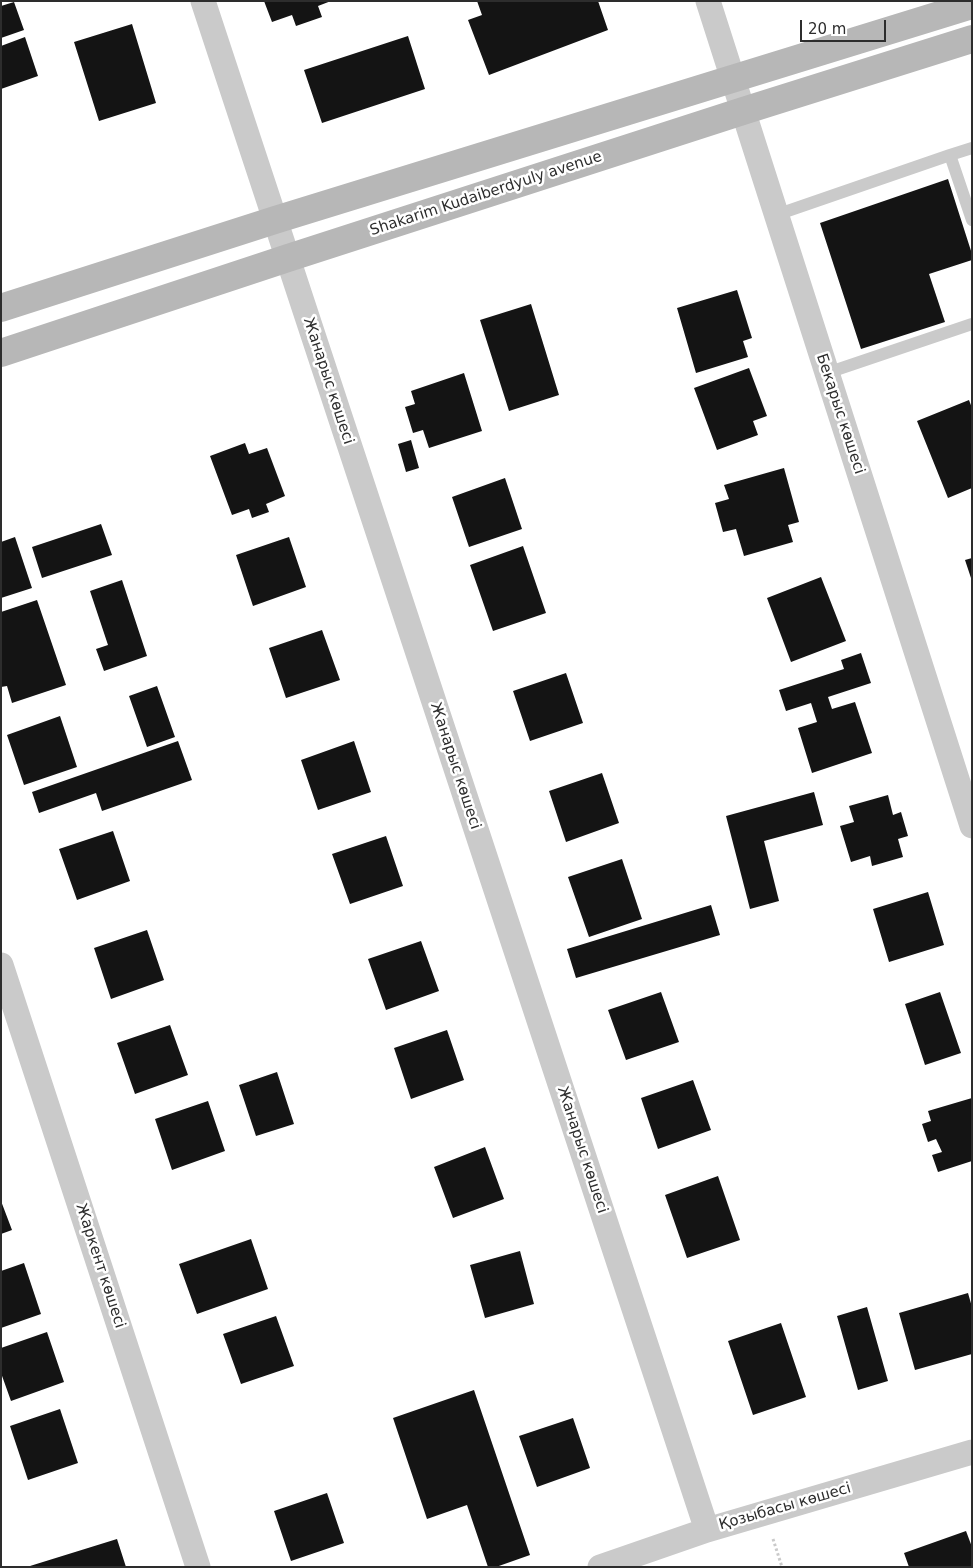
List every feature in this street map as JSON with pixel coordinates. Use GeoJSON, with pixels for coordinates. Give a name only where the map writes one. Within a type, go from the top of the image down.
{"type":"FeatureCollection","features":[{"type":"Feature","properties":{"kind":"main road"},"geometry":{"type":"LineString","coordinates":[[1,308],[275,220],[972,5]]}},
{"type":"Feature","properties":{"kind":"main road","name":"Shakarim Kudaiberdyuly avenue"},"geometry":{"type":"LineString","coordinates":[[1,353],[288,258],[972,39]]}},
{"type":"Feature","properties":{"kind":"street","name":"Жанарыс көшесі"},"geometry":{"type":"LineString","coordinates":[[203,1],[707,1530]]}},
{"type":"Feature","properties":{"kind":"street","name":"Бекарыс көшесі"},"geometry":{"type":"LineString","coordinates":[[708,1],[972,826]]}},
{"type":"Feature","properties":{"kind":"street","name":"Жаркент көшесі"},"geometry":{"type":"LineString","coordinates":[[1,965],[198,1567]]}},
{"type":"Feature","properties":{"kind":"street","name":"Қозыбасы көшесі"},"geometry":{"type":"LineString","coordinates":[[600,1567],[707,1530],[972,1452]]}},
{"type":"Feature","properties":{"kind":"lane"},"geometry":{"type":"LineString","coordinates":[[776,215],[972,148]]}},
{"type":"Feature","properties":{"kind":"lane"},"geometry":{"type":"LineString","coordinates":[[950,156],[972,220]]}},
{"type":"Feature","properties":{"kind":"lane"},"geometry":{"type":"LineString","coordinates":[[827,373],[972,324]]}},
{"type":"Feature","properties":{"kind":"building"},"geometry":{"type":"Polygon","coordinates":[[[264,1],[331,1],[318,6],[322,17],[296,26],[292,15],[272,22],[264,1]]]}},
{"type":"Feature","properties":{"kind":"building"},"geometry":{"type":"Polygon","coordinates":[[[477,1],[598,1],[608,30],[489,75],[468,20],[482,15],[477,1]]]}},
{"type":"Feature","properties":{"kind":"building"},"geometry":{"type":"Polygon","coordinates":[[[14,2],[24,30],[1,38],[1,6],[14,2]]]}},
{"type":"Feature","properties":{"kind":"building"},"geometry":{"type":"Polygon","coordinates":[[[132,24],[156,103],[99,121],[74,42],[132,24]]]}},
{"type":"Feature","properties":{"kind":"building"},"geometry":{"type":"Polygon","coordinates":[[[408,36],[425,89],[322,123],[304,70],[408,36]]]}},
{"type":"Feature","properties":{"kind":"building"},"geometry":{"type":"Polygon","coordinates":[[[25,37],[38,76],[1,89],[1,46],[25,37]]]}},
{"type":"Feature","properties":{"kind":"building"},"geometry":{"type":"Polygon","coordinates":[[[948,179],[972,254],[972,260],[929,274],[945,322],[861,349],[820,223],[948,179]]]}},
{"type":"Feature","properties":{"kind":"building"},"geometry":{"type":"Polygon","coordinates":[[[737,290],[752,338],[743,341],[748,357],[696,373],[677,308],[737,290]]]}},
{"type":"Feature","properties":{"kind":"building"},"geometry":{"type":"Polygon","coordinates":[[[531,304],[559,395],[509,411],[480,320],[531,304]]]}},
{"type":"Feature","properties":{"kind":"building"},"geometry":{"type":"Polygon","coordinates":[[[749,368],[767,416],[753,421],[758,435],[717,450],[694,388],[749,368]]]}},
{"type":"Feature","properties":{"kind":"building"},"geometry":{"type":"Polygon","coordinates":[[[464,373],[482,431],[429,448],[423,430],[413,433],[405,407],[415,404],[411,391],[464,373]]]}},
{"type":"Feature","properties":{"kind":"building"},"geometry":{"type":"Polygon","coordinates":[[[969,400],[972,408],[972,488],[948,498],[917,421],[969,400]]]}},
{"type":"Feature","properties":{"kind":"building"},"geometry":{"type":"Polygon","coordinates":[[[411,440],[419,468],[406,472],[398,444],[411,440]]]}},
{"type":"Feature","properties":{"kind":"building"},"geometry":{"type":"Polygon","coordinates":[[[245,443],[249,454],[267,448],[285,496],[266,504],[269,512],[252,518],[249,509],[232,515],[210,456],[245,443]]]}},
{"type":"Feature","properties":{"kind":"building"},"geometry":{"type":"Polygon","coordinates":[[[784,468],[799,522],[788,525],[793,542],[744,556],[736,529],[723,532],[715,503],[729,499],[724,485],[784,468]]]}},
{"type":"Feature","properties":{"kind":"building"},"geometry":{"type":"Polygon","coordinates":[[[505,478],[522,529],[469,547],[452,497],[505,478]]]}},
{"type":"Feature","properties":{"kind":"building"},"geometry":{"type":"Polygon","coordinates":[[[101,524],[112,555],[42,578],[32,547],[101,524]]]}},
{"type":"Feature","properties":{"kind":"building"},"geometry":{"type":"Polygon","coordinates":[[[15,537],[32,588],[1,598],[1,542],[15,537]]]}},
{"type":"Feature","properties":{"kind":"building"},"geometry":{"type":"Polygon","coordinates":[[[289,537],[306,587],[253,606],[236,555],[289,537]]]}},
{"type":"Feature","properties":{"kind":"building"},"geometry":{"type":"Polygon","coordinates":[[[523,546],[546,613],[493,631],[470,565],[523,546]]]}},
{"type":"Feature","properties":{"kind":"building"},"geometry":{"type":"Polygon","coordinates":[[[972,558],[972,578],[971,578],[965,560],[972,558]]]}},
{"type":"Feature","properties":{"kind":"building"},"geometry":{"type":"Polygon","coordinates":[[[821,577],[846,641],[791,662],[767,598],[821,577]]]}},
{"type":"Feature","properties":{"kind":"building"},"geometry":{"type":"Polygon","coordinates":[[[122,580],[147,656],[104,671],[96,649],[108,645],[90,591],[122,580]]]}},
{"type":"Feature","properties":{"kind":"building"},"geometry":{"type":"Polygon","coordinates":[[[37,600],[66,685],[12,703],[7,686],[1,687],[1,612],[37,600]]]}},
{"type":"Feature","properties":{"kind":"building"},"geometry":{"type":"Polygon","coordinates":[[[322,630],[340,680],[286,698],[269,648],[322,630]]]}},
{"type":"Feature","properties":{"kind":"building"},"geometry":{"type":"Polygon","coordinates":[[[861,653],[871,683],[828,697],[832,709],[855,702],[872,753],[812,773],[798,728],[817,722],[811,703],[786,711],[779,690],[844,669],[841,660],[861,653]]]}},
{"type":"Feature","properties":{"kind":"building"},"geometry":{"type":"Polygon","coordinates":[[[566,673],[583,723],[530,741],[513,691],[566,673]]]}},
{"type":"Feature","properties":{"kind":"building"},"geometry":{"type":"Polygon","coordinates":[[[157,686],[175,737],[147,747],[129,696],[157,686]]]}},
{"type":"Feature","properties":{"kind":"building"},"geometry":{"type":"Polygon","coordinates":[[[60,716],[77,767],[24,785],[7,735],[60,716]]]}},
{"type":"Feature","properties":{"kind":"building"},"geometry":{"type":"Polygon","coordinates":[[[178,741],[192,780],[102,811],[96,793],[39,813],[32,792],[178,741]]]}},
{"type":"Feature","properties":{"kind":"building"},"geometry":{"type":"Polygon","coordinates":[[[354,741],[371,792],[318,810],[301,760],[354,741]]]}},
{"type":"Feature","properties":{"kind":"building"},"geometry":{"type":"Polygon","coordinates":[[[602,773],[619,823],[566,842],[549,791],[602,773]]]}},
{"type":"Feature","properties":{"kind":"building"},"geometry":{"type":"Polygon","coordinates":[[[814,792],[823,825],[764,841],[779,901],[750,909],[726,816],[814,792]]]}},
{"type":"Feature","properties":{"kind":"building"},"geometry":{"type":"Polygon","coordinates":[[[888,795],[893,815],[901,812],[908,836],[898,839],[903,857],[872,866],[870,856],[851,862],[840,826],[854,822],[849,806],[888,795]]]}},
{"type":"Feature","properties":{"kind":"building"},"geometry":{"type":"Polygon","coordinates":[[[113,831],[130,881],[77,900],[59,849],[113,831]]]}},
{"type":"Feature","properties":{"kind":"building"},"geometry":{"type":"Polygon","coordinates":[[[386,836],[403,886],[350,904],[332,854],[386,836]]]}},
{"type":"Feature","properties":{"kind":"building"},"geometry":{"type":"Polygon","coordinates":[[[622,859],[642,919],[589,937],[568,877],[622,859]]]}},
{"type":"Feature","properties":{"kind":"building"},"geometry":{"type":"Polygon","coordinates":[[[928,892],[944,945],[889,962],[873,909],[928,892]]]}},
{"type":"Feature","properties":{"kind":"building"},"geometry":{"type":"Polygon","coordinates":[[[711,905],[720,935],[576,978],[567,949],[711,905]]]}},
{"type":"Feature","properties":{"kind":"building"},"geometry":{"type":"Polygon","coordinates":[[[147,930],[164,980],[111,999],[94,948],[147,930]]]}},
{"type":"Feature","properties":{"kind":"building"},"geometry":{"type":"Polygon","coordinates":[[[421,941],[439,991],[386,1010],[368,959],[421,941]]]}},
{"type":"Feature","properties":{"kind":"building"},"geometry":{"type":"Polygon","coordinates":[[[661,992],[679,1042],[626,1060],[608,1010],[661,992]]]}},
{"type":"Feature","properties":{"kind":"building"},"geometry":{"type":"Polygon","coordinates":[[[940,992],[961,1053],[925,1065],[905,1004],[940,992]]]}},
{"type":"Feature","properties":{"kind":"building"},"geometry":{"type":"Polygon","coordinates":[[[170,1025],[188,1075],[135,1094],[117,1043],[170,1025]]]}},
{"type":"Feature","properties":{"kind":"building"},"geometry":{"type":"Polygon","coordinates":[[[447,1030],[464,1080],[411,1099],[394,1048],[447,1030]]]}},
{"type":"Feature","properties":{"kind":"building"},"geometry":{"type":"Polygon","coordinates":[[[277,1072],[294,1124],[256,1136],[239,1085],[277,1072]]]}},
{"type":"Feature","properties":{"kind":"building"},"geometry":{"type":"Polygon","coordinates":[[[693,1080],[711,1130],[658,1149],[641,1098],[693,1080]]]}},
{"type":"Feature","properties":{"kind":"building"},"geometry":{"type":"Polygon","coordinates":[[[972,1098],[972,1161],[938,1172],[932,1155],[942,1152],[936,1139],[928,1142],[922,1124],[931,1121],[928,1111],[972,1098]]]}},
{"type":"Feature","properties":{"kind":"building"},"geometry":{"type":"Polygon","coordinates":[[[208,1101],[225,1151],[172,1170],[155,1119],[208,1101]]]}},
{"type":"Feature","properties":{"kind":"building"},"geometry":{"type":"Polygon","coordinates":[[[485,1147],[504,1199],[453,1218],[434,1167],[485,1147]]]}},
{"type":"Feature","properties":{"kind":"building"},"geometry":{"type":"Polygon","coordinates":[[[718,1176],[740,1240],[687,1258],[665,1195],[718,1176]]]}},
{"type":"Feature","properties":{"kind":"building"},"geometry":{"type":"Polygon","coordinates":[[[1,1201],[12,1230],[1,1234],[1,1201]]]}},
{"type":"Feature","properties":{"kind":"building"},"geometry":{"type":"Polygon","coordinates":[[[251,1239],[268,1289],[197,1314],[179,1264],[251,1239]]]}},
{"type":"Feature","properties":{"kind":"building"},"geometry":{"type":"Polygon","coordinates":[[[520,1251],[534,1304],[485,1318],[470,1265],[520,1251]]]}},
{"type":"Feature","properties":{"kind":"building"},"geometry":{"type":"Polygon","coordinates":[[[24,1263],[41,1314],[1,1328],[1,1271],[24,1263]]]}},
{"type":"Feature","properties":{"kind":"building"},"geometry":{"type":"Polygon","coordinates":[[[968,1293],[972,1307],[972,1354],[915,1370],[899,1313],[968,1293]]]}},
{"type":"Feature","properties":{"kind":"building"},"geometry":{"type":"Polygon","coordinates":[[[867,1307],[888,1381],[858,1390],[837,1316],[867,1307]]]}},
{"type":"Feature","properties":{"kind":"building"},"geometry":{"type":"Polygon","coordinates":[[[276,1316],[294,1366],[241,1384],[223,1334],[276,1316]]]}},
{"type":"Feature","properties":{"kind":"building"},"geometry":{"type":"Polygon","coordinates":[[[781,1323],[806,1397],[753,1415],[728,1341],[781,1323]]]}},
{"type":"Feature","properties":{"kind":"building"},"geometry":{"type":"Polygon","coordinates":[[[47,1332],[64,1382],[11,1401],[1,1373],[1,1348],[47,1332]]]}},
{"type":"Feature","properties":{"kind":"building"},"geometry":{"type":"Polygon","coordinates":[[[474,1390],[530,1555],[496,1567],[488,1567],[467,1505],[427,1519],[393,1418],[474,1390]]]}},
{"type":"Feature","properties":{"kind":"building"},"geometry":{"type":"Polygon","coordinates":[[[60,1409],[78,1463],[28,1480],[10,1426],[60,1409]]]}},
{"type":"Feature","properties":{"kind":"building"},"geometry":{"type":"Polygon","coordinates":[[[573,1418],[590,1468],[537,1487],[519,1436],[573,1418]]]}},
{"type":"Feature","properties":{"kind":"building"},"geometry":{"type":"Polygon","coordinates":[[[327,1493],[344,1543],[291,1561],[274,1511],[327,1493]]]}},
{"type":"Feature","properties":{"kind":"building"},"geometry":{"type":"Polygon","coordinates":[[[966,1531],[972,1547],[972,1567],[909,1567],[904,1553],[966,1531]]]}},
{"type":"Feature","properties":{"kind":"building"},"geometry":{"type":"Polygon","coordinates":[[[117,1539],[126,1567],[30,1567],[30,1566],[117,1539]]]}}]}
